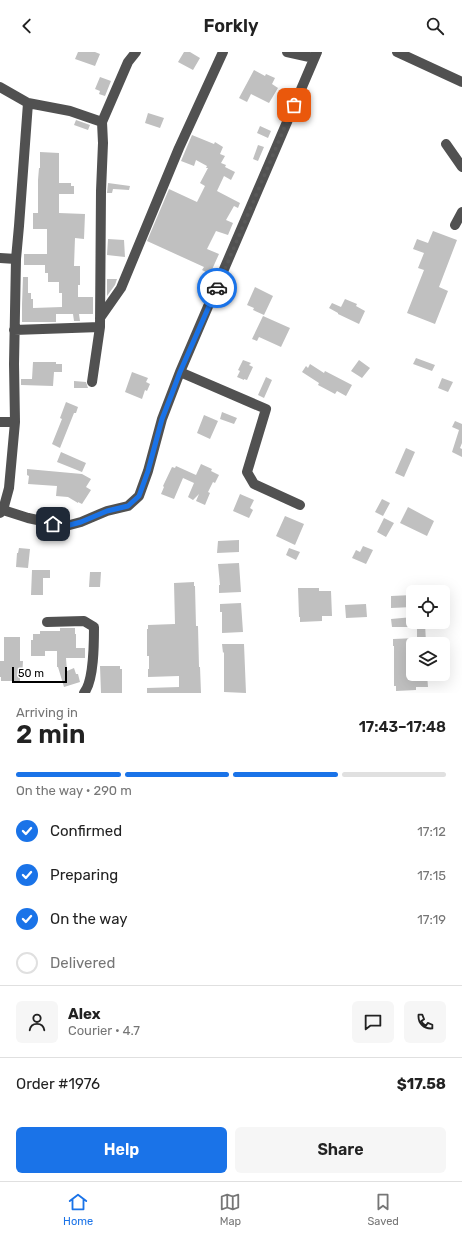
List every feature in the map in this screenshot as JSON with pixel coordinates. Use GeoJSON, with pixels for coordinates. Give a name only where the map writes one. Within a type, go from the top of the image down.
{"type":"FeatureCollection","features":[{"type":"Feature","properties":{"kind":"street"},"geometry":{"type":"LineString","coordinates":[[92,382],[100,322],[101,180],[103,143],[102,122],[128,62],[136,52]]}},
{"type":"Feature","properties":{"kind":"street"},"geometry":{"type":"LineString","coordinates":[[100,322],[121,288],[179,148],[223,52]]}},
{"type":"Feature","properties":{"kind":"street"},"geometry":{"type":"LineString","coordinates":[[28,103],[16,259],[14,330],[15,422],[10,488],[1,512],[66,526],[81,522],[107,511],[128,506],[139,496],[148,471],[162,419],[180,372],[315,55],[287,52]]}},
{"type":"Feature","properties":{"kind":"street"},"geometry":{"type":"LineString","coordinates":[[397,52],[462,81]]}},
{"type":"Feature","properties":{"kind":"street"},"geometry":{"type":"LineString","coordinates":[[1,88],[28,103],[70,111],[102,122]]}},
{"type":"Feature","properties":{"kind":"street"},"geometry":{"type":"LineString","coordinates":[[446,144],[462,167]]}},
{"type":"Feature","properties":{"kind":"street"},"geometry":{"type":"LineString","coordinates":[[455,225],[462,212]]}},
{"type":"Feature","properties":{"kind":"street"},"geometry":{"type":"LineString","coordinates":[[0,258],[16,259]]}},
{"type":"Feature","properties":{"kind":"street"},"geometry":{"type":"LineString","coordinates":[[14,330],[100,322]]}},
{"type":"Feature","properties":{"kind":"street"},"geometry":{"type":"LineString","coordinates":[[180,372],[266,409],[247,472],[254,484],[300,505]]}},
{"type":"Feature","properties":{"kind":"street"},"geometry":{"type":"LineString","coordinates":[[0,422],[15,422]]}},
{"type":"Feature","properties":{"kind":"street"},"geometry":{"type":"LineString","coordinates":[[47,622],[84,621],[94,627],[91,672],[87,690],[84,693]]}},
{"type":"Feature","properties":{"kind":"building"},"geometry":{"type":"Polygon","coordinates":[[[78,52],[95,52],[100,54],[95,66],[75,59],[78,52]]]}},
{"type":"Feature","properties":{"kind":"building"},"geometry":{"type":"Polygon","coordinates":[[[184,52],[190,52],[200,58],[193,70],[178,62],[184,52]]]}},
{"type":"Feature","properties":{"kind":"building"},"geometry":{"type":"Polygon","coordinates":[[[254,70],[265,76],[266,74],[275,78],[272,84],[278,88],[269,103],[251,94],[247,102],[239,98],[254,70]]]}},
{"type":"Feature","properties":{"kind":"building"},"geometry":{"type":"Polygon","coordinates":[[[100,77],[111,81],[105,96],[99,94],[100,91],[95,89],[100,77]]]}},
{"type":"Feature","properties":{"kind":"building"},"geometry":{"type":"Polygon","coordinates":[[[148,113],[164,118],[160,128],[145,123],[148,113]]]}},
{"type":"Feature","properties":{"kind":"building"},"geometry":{"type":"Polygon","coordinates":[[[76,120],[90,125],[88,130],[74,125],[76,120]]]}},
{"type":"Feature","properties":{"kind":"building"},"geometry":{"type":"Polygon","coordinates":[[[260,126],[271,131],[268,138],[257,133],[260,126]]]}},
{"type":"Feature","properties":{"kind":"building"},"geometry":{"type":"Polygon","coordinates":[[[192,135],[214,144],[215,142],[223,147],[220,154],[225,156],[221,163],[226,165],[225,167],[235,172],[231,180],[224,176],[217,191],[240,203],[238,208],[234,206],[226,220],[233,223],[228,235],[216,231],[207,249],[219,254],[210,274],[202,270],[204,267],[147,241],[169,189],[197,202],[205,186],[200,183],[208,168],[206,168],[207,166],[196,160],[194,166],[181,161],[192,135]]]}},
{"type":"Feature","properties":{"kind":"building"},"geometry":{"type":"Polygon","coordinates":[[[258,145],[264,147],[258,161],[253,159],[258,145]]]}},
{"type":"Feature","properties":{"kind":"building"},"geometry":{"type":"Polygon","coordinates":[[[40,152],[59,153],[59,183],[71,183],[71,186],[74,186],[74,194],[59,194],[59,213],[85,214],[84,239],[75,238],[74,266],[80,266],[80,285],[78,285],[78,297],[93,297],[93,314],[79,314],[80,321],[74,321],[73,314],[56,314],[56,322],[22,322],[23,277],[28,277],[28,293],[31,293],[31,299],[33,299],[33,308],[62,307],[62,293],[59,293],[59,282],[48,282],[48,273],[45,273],[45,265],[24,265],[24,254],[47,254],[47,229],[33,229],[33,213],[38,213],[40,152]]]}},
{"type":"Feature","properties":{"kind":"building"},"geometry":{"type":"Polygon","coordinates":[[[108,183],[130,186],[129,190],[113,189],[112,193],[107,193],[108,183]]]}},
{"type":"Feature","properties":{"kind":"building"},"geometry":{"type":"Polygon","coordinates":[[[433,231],[457,240],[439,287],[448,291],[435,324],[407,313],[424,270],[418,268],[424,253],[413,249],[417,239],[428,243],[433,231]]]}},
{"type":"Feature","properties":{"kind":"building"},"geometry":{"type":"Polygon","coordinates":[[[108,239],[124,240],[125,257],[107,255],[108,239]]]}},
{"type":"Feature","properties":{"kind":"building"},"geometry":{"type":"Polygon","coordinates":[[[107,279],[117,279],[115,285],[107,296],[107,279]]]}},
{"type":"Feature","properties":{"kind":"building"},"geometry":{"type":"Polygon","coordinates":[[[255,287],[273,296],[264,315],[253,310],[254,308],[247,305],[255,287]]]}},
{"type":"Feature","properties":{"kind":"building"},"geometry":{"type":"Polygon","coordinates":[[[345,299],[357,304],[356,306],[365,311],[359,324],[329,308],[332,303],[341,307],[345,299]]]}},
{"type":"Feature","properties":{"kind":"building"},"geometry":{"type":"Polygon","coordinates":[[[263,316],[290,328],[281,347],[259,337],[257,341],[252,339],[263,316]]]}},
{"type":"Feature","properties":{"kind":"building"},"geometry":{"type":"Polygon","coordinates":[[[416,358],[435,365],[432,371],[413,364],[416,358]]]}},
{"type":"Feature","properties":{"kind":"building"},"geometry":{"type":"Polygon","coordinates":[[[243,360],[251,363],[249,365],[253,367],[247,380],[237,377],[240,371],[238,370],[243,360]]]}},
{"type":"Feature","properties":{"kind":"building"},"geometry":{"type":"Polygon","coordinates":[[[359,360],[370,368],[362,378],[351,371],[359,360]]]}},
{"type":"Feature","properties":{"kind":"building"},"geometry":{"type":"Polygon","coordinates":[[[33,362],[56,362],[56,364],[62,364],[62,372],[54,372],[53,386],[21,385],[21,379],[32,379],[33,362]]]}},
{"type":"Feature","properties":{"kind":"building"},"geometry":{"type":"Polygon","coordinates":[[[310,364],[324,373],[325,371],[352,385],[346,396],[337,391],[335,394],[318,385],[319,383],[302,372],[306,366],[308,368],[310,364]]]}},
{"type":"Feature","properties":{"kind":"building"},"geometry":{"type":"Polygon","coordinates":[[[132,372],[148,378],[146,382],[150,384],[147,391],[145,390],[142,399],[125,392],[132,372]]]}},
{"type":"Feature","properties":{"kind":"building"},"geometry":{"type":"Polygon","coordinates":[[[266,377],[272,380],[264,398],[258,395],[266,377]]]}},
{"type":"Feature","properties":{"kind":"building"},"geometry":{"type":"Polygon","coordinates":[[[442,378],[453,382],[448,392],[438,388],[442,378]]]}},
{"type":"Feature","properties":{"kind":"building"},"geometry":{"type":"Polygon","coordinates":[[[74,381],[86,382],[88,388],[74,388],[74,381]]]}},
{"type":"Feature","properties":{"kind":"building"},"geometry":{"type":"Polygon","coordinates":[[[66,402],[78,407],[76,413],[74,413],[60,448],[52,444],[62,419],[60,418],[66,402]]]}},
{"type":"Feature","properties":{"kind":"building"},"geometry":{"type":"Polygon","coordinates":[[[222,412],[237,418],[234,424],[220,419],[222,412]]]}},
{"type":"Feature","properties":{"kind":"building"},"geometry":{"type":"Polygon","coordinates":[[[204,415],[218,421],[210,439],[197,433],[204,415]]]}},
{"type":"Feature","properties":{"kind":"building"},"geometry":{"type":"Polygon","coordinates":[[[455,421],[462,424],[462,443],[460,448],[462,449],[462,457],[452,452],[459,430],[452,427],[455,421]]]}},
{"type":"Feature","properties":{"kind":"building"},"geometry":{"type":"Polygon","coordinates":[[[406,448],[415,452],[404,477],[395,473],[406,448]]]}},
{"type":"Feature","properties":{"kind":"building"},"geometry":{"type":"Polygon","coordinates":[[[61,452],[86,463],[82,472],[57,462],[61,452]]]}},
{"type":"Feature","properties":{"kind":"building"},"geometry":{"type":"Polygon","coordinates":[[[201,464],[212,469],[211,471],[219,475],[215,483],[213,482],[208,492],[210,493],[205,505],[196,501],[199,494],[193,500],[188,497],[194,483],[183,478],[174,499],[161,494],[172,467],[175,468],[176,466],[196,475],[201,464]]]}},
{"type":"Feature","properties":{"kind":"building"},"geometry":{"type":"Polygon","coordinates":[[[27,469],[82,474],[91,479],[86,487],[91,490],[82,504],[68,497],[56,496],[57,486],[28,484],[29,476],[27,475],[27,469]]]}},
{"type":"Feature","properties":{"kind":"building"},"geometry":{"type":"Polygon","coordinates":[[[240,494],[254,500],[250,508],[253,510],[249,518],[233,511],[240,494]]]}},
{"type":"Feature","properties":{"kind":"building"},"geometry":{"type":"Polygon","coordinates":[[[382,499],[390,503],[383,516],[375,512],[382,499]]]}},
{"type":"Feature","properties":{"kind":"building"},"geometry":{"type":"Polygon","coordinates":[[[408,507],[434,521],[427,536],[400,523],[408,507]]]}},
{"type":"Feature","properties":{"kind":"building"},"geometry":{"type":"Polygon","coordinates":[[[285,516],[304,524],[295,545],[276,536],[285,516]]]}},
{"type":"Feature","properties":{"kind":"building"},"geometry":{"type":"Polygon","coordinates":[[[384,518],[394,523],[386,537],[377,532],[384,518]]]}},
{"type":"Feature","properties":{"kind":"building"},"geometry":{"type":"Polygon","coordinates":[[[239,540],[239,552],[217,553],[218,541],[239,540]]]}},
{"type":"Feature","properties":{"kind":"building"},"geometry":{"type":"Polygon","coordinates":[[[363,546],[373,550],[366,564],[352,558],[356,550],[360,552],[363,546]]]}},
{"type":"Feature","properties":{"kind":"building"},"geometry":{"type":"Polygon","coordinates":[[[19,548],[30,549],[28,568],[16,567],[19,548]]]}},
{"type":"Feature","properties":{"kind":"building"},"geometry":{"type":"Polygon","coordinates":[[[289,548],[300,552],[296,560],[286,555],[289,548]]]}},
{"type":"Feature","properties":{"kind":"building"},"geometry":{"type":"Polygon","coordinates":[[[239,563],[241,592],[219,593],[220,585],[218,564],[239,563]]]}},
{"type":"Feature","properties":{"kind":"building"},"geometry":{"type":"Polygon","coordinates":[[[32,570],[50,570],[50,578],[43,578],[43,595],[31,595],[32,570]]]}},
{"type":"Feature","properties":{"kind":"building"},"geometry":{"type":"Polygon","coordinates":[[[90,572],[101,572],[100,587],[89,587],[90,572]]]}},
{"type":"Feature","properties":{"kind":"building"},"geometry":{"type":"Polygon","coordinates":[[[194,582],[196,626],[198,626],[201,693],[147,693],[147,688],[179,687],[179,676],[148,677],[149,656],[147,656],[147,629],[148,625],[175,624],[174,583],[194,582]]]}},
{"type":"Feature","properties":{"kind":"building"},"geometry":{"type":"Polygon","coordinates":[[[298,588],[319,588],[319,591],[331,591],[332,616],[322,616],[322,621],[300,622],[298,588]]]}},
{"type":"Feature","properties":{"kind":"building"},"geometry":{"type":"Polygon","coordinates":[[[406,595],[406,607],[391,608],[391,596],[406,595]]]}},
{"type":"Feature","properties":{"kind":"building"},"geometry":{"type":"Polygon","coordinates":[[[241,603],[243,632],[222,633],[222,612],[220,612],[220,604],[241,603]]]}},
{"type":"Feature","properties":{"kind":"building"},"geometry":{"type":"Polygon","coordinates":[[[366,604],[367,617],[346,618],[345,605],[366,604]]]}},
{"type":"Feature","properties":{"kind":"building"},"geometry":{"type":"Polygon","coordinates":[[[406,618],[406,627],[392,627],[391,619],[406,618]]]}},
{"type":"Feature","properties":{"kind":"building"},"geometry":{"type":"Polygon","coordinates":[[[60,628],[75,628],[76,648],[85,648],[85,658],[66,658],[67,671],[74,668],[76,674],[78,674],[80,682],[64,687],[57,667],[57,651],[45,651],[45,656],[31,656],[31,640],[33,640],[33,634],[40,634],[40,631],[60,631],[60,628]]]}},
{"type":"Feature","properties":{"kind":"building"},"geometry":{"type":"Polygon","coordinates":[[[417,629],[425,629],[426,637],[417,637],[417,629]]]}},
{"type":"Feature","properties":{"kind":"building"},"geometry":{"type":"Polygon","coordinates":[[[4,637],[20,637],[20,661],[23,661],[22,677],[20,677],[20,681],[1,681],[0,661],[4,661],[4,637]]]}},
{"type":"Feature","properties":{"kind":"building"},"geometry":{"type":"Polygon","coordinates":[[[406,638],[406,681],[428,681],[428,687],[416,687],[416,690],[396,691],[396,686],[394,686],[393,639],[406,638]]]}},
{"type":"Feature","properties":{"kind":"building"},"geometry":{"type":"Polygon","coordinates":[[[222,644],[244,644],[246,693],[224,692],[224,652],[223,653],[222,644]]]}},
{"type":"Feature","properties":{"kind":"building"},"geometry":{"type":"Polygon","coordinates":[[[100,666],[120,666],[120,669],[122,669],[122,693],[101,693],[100,666]]]}},
{"type":"Feature","properties":{"kind":"way so far"},"geometry":{"type":"LineString","coordinates":[[217,288],[294,105]]}},
{"type":"Feature","properties":{"kind":"route"},"geometry":{"type":"LineString","coordinates":[[53,524],[66,526],[81,522],[107,511],[128,506],[139,496],[148,471],[162,419],[180,372],[217,288]]}}]}
